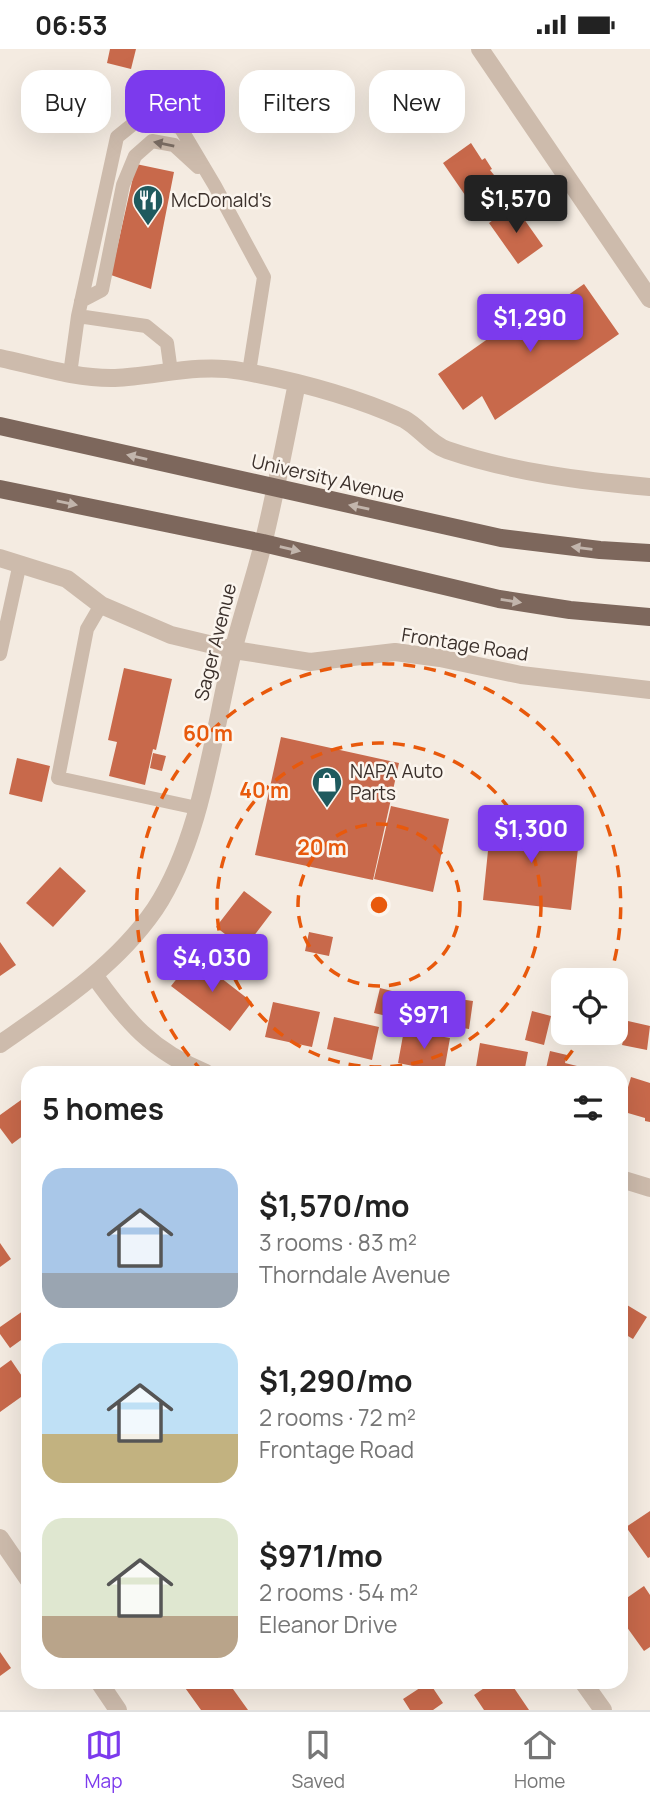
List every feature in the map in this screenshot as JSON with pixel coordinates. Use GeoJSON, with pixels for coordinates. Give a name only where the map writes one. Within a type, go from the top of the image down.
{"type":"FeatureCollection","features":[{"type":"Feature","properties":{"kind":"main road","name":"University Avenue"},"geometry":{"type":"LineString","coordinates":[[0,426],[501,538],[650,553]]}},
{"type":"Feature","properties":{"kind":"main road"},"geometry":{"type":"LineString","coordinates":[[0,489],[263,543],[499,599],[570,610],[650,617]]}},
{"type":"Feature","properties":{"kind":"street"},"geometry":{"type":"LineString","coordinates":[[480,49],[650,299]]}},
{"type":"Feature","properties":{"kind":"street"},"geometry":{"type":"LineString","coordinates":[[0,358],[69,374],[112,378],[200,367],[248,372],[372,405],[409,422],[443,449],[456,453],[535,472],[650,487]]}},
{"type":"Feature","properties":{"kind":"street","name":"Sager Avenue"},"geometry":{"type":"LineString","coordinates":[[0,1044],[94,975],[128,942],[154,910],[176,874],[197,808],[233,650],[263,543],[297,383]]}},
{"type":"Feature","properties":{"kind":"street","name":"Frontage Road"},"geometry":{"type":"LineString","coordinates":[[0,558],[67,579],[101,604],[171,635],[233,650],[310,662],[395,652],[440,658],[521,675],[650,690]]}},
{"type":"Feature","properties":{"kind":"street"},"geometry":{"type":"LineString","coordinates":[[94,975],[135,1030],[158,1049],[188,1066]]}},
{"type":"Feature","properties":{"kind":"street"},"geometry":{"type":"LineString","coordinates":[[628,1181],[650,1188]]}},
{"type":"Feature","properties":{"kind":"street"},"geometry":{"type":"LineString","coordinates":[[0,1538],[21,1569]]}},
{"type":"Feature","properties":{"kind":"street"},"geometry":{"type":"LineString","coordinates":[[104,1689],[118,1710]]}},
{"type":"Feature","properties":{"kind":"street"},"geometry":{"type":"LineString","coordinates":[[588,1689],[603,1710]]}},
{"type":"Feature","properties":{"kind":"lane"},"geometry":{"type":"LineString","coordinates":[[69,374],[78,316],[117,137],[138,120],[180,127],[264,277],[248,372]]}},
{"type":"Feature","properties":{"kind":"lane"},"geometry":{"type":"LineString","coordinates":[[81,302],[102,290],[122,185],[135,156],[152,141],[174,145],[190,158],[215,186]]}},
{"type":"Feature","properties":{"kind":"lane"},"geometry":{"type":"LineString","coordinates":[[78,316],[146,326],[167,343],[171,372]]}},
{"type":"Feature","properties":{"kind":"lane"},"geometry":{"type":"LineString","coordinates":[[0,654],[20,563]]}},
{"type":"Feature","properties":{"kind":"lane"},"geometry":{"type":"LineString","coordinates":[[101,604],[87,629],[58,778],[197,808]]}},
{"type":"Feature","properties":{"kind":"building"},"geometry":{"type":"Polygon","coordinates":[[[110,49],[136,49],[131,69],[107,63],[110,49]]]}},
{"type":"Feature","properties":{"kind":"building"},"geometry":{"type":"Polygon","coordinates":[[[471,143],[482,160],[485,158],[494,175],[465,195],[443,163],[471,143]]]}},
{"type":"Feature","properties":{"kind":"building"},"geometry":{"type":"Polygon","coordinates":[[[136,164],[174,172],[151,289],[111,275],[136,164]]]}},
{"type":"Feature","properties":{"kind":"building"},"geometry":{"type":"Polygon","coordinates":[[[514,205],[543,246],[518,264],[489,223],[514,205]]]}},
{"type":"Feature","properties":{"kind":"building"},"geometry":{"type":"Polygon","coordinates":[[[584,284],[619,334],[495,420],[482,396],[463,410],[438,374],[519,317],[525,325],[584,284]]]}},
{"type":"Feature","properties":{"kind":"building"},"geometry":{"type":"Polygon","coordinates":[[[124,668],[172,679],[145,785],[109,776],[117,742],[108,740],[124,668]]]}},
{"type":"Feature","properties":{"kind":"building","name":"NAPA Auto Parts"},"geometry":{"type":"Polygon","coordinates":[[[281,737],[399,763],[373,880],[255,855],[281,737]]]}},
{"type":"Feature","properties":{"kind":"building"},"geometry":{"type":"Polygon","coordinates":[[[153,753],[166,756],[162,771],[150,768],[153,753]]]}},
{"type":"Feature","properties":{"kind":"building"},"geometry":{"type":"Polygon","coordinates":[[[17,758],[50,766],[42,802],[9,794],[17,758]]]}},
{"type":"Feature","properties":{"kind":"building"},"geometry":{"type":"Polygon","coordinates":[[[391,806],[449,819],[433,892],[374,879],[391,806]]]}},
{"type":"Feature","properties":{"kind":"building"},"geometry":{"type":"Polygon","coordinates":[[[491,821],[580,831],[571,910],[483,900],[491,821]]]}},
{"type":"Feature","properties":{"kind":"building"},"geometry":{"type":"Polygon","coordinates":[[[60,867],[86,891],[53,927],[26,903],[60,867]]]}},
{"type":"Feature","properties":{"kind":"building"},"geometry":{"type":"Polygon","coordinates":[[[244,891],[272,912],[244,949],[216,927],[244,891]]]}},
{"type":"Feature","properties":{"kind":"building"},"geometry":{"type":"Polygon","coordinates":[[[309,932],[333,937],[329,956],[305,951],[309,932]]]}},
{"type":"Feature","properties":{"kind":"building"},"geometry":{"type":"Polygon","coordinates":[[[0,942],[16,965],[0,976],[0,942]]]}},
{"type":"Feature","properties":{"kind":"building"},"geometry":{"type":"Polygon","coordinates":[[[194,957],[252,1002],[230,1031],[171,986],[194,957]]]}},
{"type":"Feature","properties":{"kind":"building"},"geometry":{"type":"Polygon","coordinates":[[[380,988],[400,993],[395,1018],[374,1013],[380,988]]]}},
{"type":"Feature","properties":{"kind":"building"},"geometry":{"type":"Polygon","coordinates":[[[452,998],[473,1001],[469,1029],[449,1026],[452,998]]]}},
{"type":"Feature","properties":{"kind":"building"},"geometry":{"type":"Polygon","coordinates":[[[273,1002],[320,1012],[312,1047],[265,1037],[273,1002]]]}},
{"type":"Feature","properties":{"kind":"building"},"geometry":{"type":"Polygon","coordinates":[[[532,1011],[551,1016],[544,1045],[525,1040],[532,1011]]]}},
{"type":"Feature","properties":{"kind":"building"},"geometry":{"type":"Polygon","coordinates":[[[334,1017],[379,1027],[372,1060],[327,1049],[334,1017]]]}},
{"type":"Feature","properties":{"kind":"building"},"geometry":{"type":"Polygon","coordinates":[[[628,1021],[650,1026],[647,1050],[622,1045],[628,1045],[628,1021]]]}},
{"type":"Feature","properties":{"kind":"building"},"geometry":{"type":"Polygon","coordinates":[[[404,1030],[450,1038],[445,1066],[398,1063],[404,1030]]]}},
{"type":"Feature","properties":{"kind":"building"},"geometry":{"type":"Polygon","coordinates":[[[480,1043],[528,1052],[525,1066],[476,1066],[480,1043]]]}},
{"type":"Feature","properties":{"kind":"building"},"geometry":{"type":"Polygon","coordinates":[[[550,1051],[567,1055],[565,1063],[577,1066],[547,1066],[550,1051]]]}},
{"type":"Feature","properties":{"kind":"building"},"geometry":{"type":"Polygon","coordinates":[[[631,1077],[650,1083],[650,1122],[628,1113],[628,1087],[631,1077]]]}},
{"type":"Feature","properties":{"kind":"building"},"geometry":{"type":"Polygon","coordinates":[[[21,1100],[21,1137],[12,1144],[0,1128],[0,1115],[21,1100]]]}},
{"type":"Feature","properties":{"kind":"building"},"geometry":{"type":"Polygon","coordinates":[[[0,1243],[11,1259],[0,1267],[0,1243]]]}},
{"type":"Feature","properties":{"kind":"building"},"geometry":{"type":"Polygon","coordinates":[[[628,1306],[647,1317],[633,1339],[628,1336],[628,1306]]]}},
{"type":"Feature","properties":{"kind":"building"},"geometry":{"type":"Polygon","coordinates":[[[21,1312],[21,1340],[10,1348],[0,1334],[0,1327],[21,1312]]]}},
{"type":"Feature","properties":{"kind":"building"},"geometry":{"type":"Polygon","coordinates":[[[11,1360],[21,1375],[21,1397],[0,1412],[0,1368],[11,1360]]]}},
{"type":"Feature","properties":{"kind":"building"},"geometry":{"type":"Polygon","coordinates":[[[650,1511],[650,1557],[648,1558],[628,1530],[628,1526],[650,1511]]]}},
{"type":"Feature","properties":{"kind":"building"},"geometry":{"type":"Polygon","coordinates":[[[644,1586],[650,1595],[650,1647],[644,1651],[628,1629],[628,1597],[644,1586]]]}},
{"type":"Feature","properties":{"kind":"building"},"geometry":{"type":"Polygon","coordinates":[[[0,1652],[11,1668],[0,1676],[0,1652]]]}},
{"type":"Feature","properties":{"kind":"building"},"geometry":{"type":"Polygon","coordinates":[[[186,1689],[233,1689],[248,1710],[201,1710],[186,1689]]]}},
{"type":"Feature","properties":{"kind":"building"},"geometry":{"type":"Polygon","coordinates":[[[418,1689],[434,1689],[443,1703],[433,1710],[410,1710],[403,1699],[418,1689]]]}},
{"type":"Feature","properties":{"kind":"building"},"geometry":{"type":"Polygon","coordinates":[[[483,1689],[515,1689],[529,1710],[484,1710],[474,1695],[483,1689]]]}},
{"type":"Feature","properties":{"kind":"place","name":"McDonald's"},"geometry":{"type":"Point","coordinates":[148,227]}},
{"type":"Feature","properties":{"kind":"place","name":"NAPA Auto Parts"},"geometry":{"type":"Point","coordinates":[327,809]}}]}
